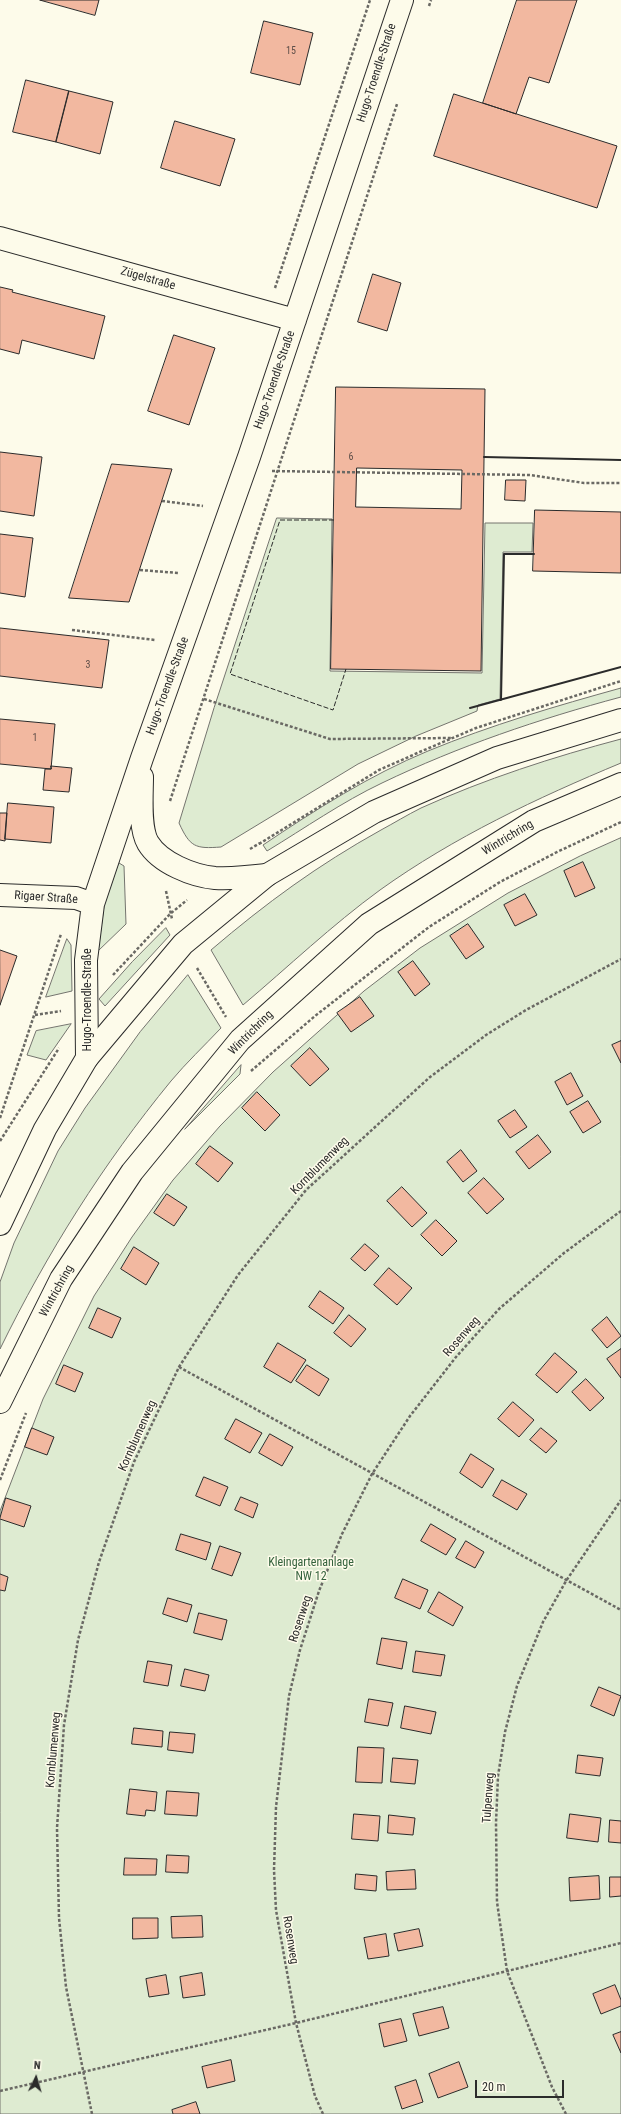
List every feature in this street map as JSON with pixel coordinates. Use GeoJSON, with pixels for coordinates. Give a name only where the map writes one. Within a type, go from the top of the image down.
{"type":"FeatureCollection","features":[{"type":"Feature","properties":{"kind":"street","name":"Hugo-Troendle-Straße"},"geometry":{"type":"LineString","coordinates":[[87,1058],[86,960],[93,904],[142,758],[231,510],[402,0]]}},
{"type":"Feature","properties":{"kind":"street","name":"Zügelstraße"},"geometry":{"type":"LineString","coordinates":[[0,238],[295,320]]}},
{"type":"Feature","properties":{"kind":"street"},"geometry":{"type":"LineString","coordinates":[[0,1224],[45,1129],[87,1058],[183,944],[267,875],[374,812],[482,764],[621,720]]}},
{"type":"Feature","properties":{"kind":"street","name":"Hugo-Troendle-Straße"},"geometry":{"type":"LineString","coordinates":[[142,758],[142,819],[148,843],[161,858],[179,868],[213,878],[267,875]]}},
{"type":"Feature","properties":{"kind":"street","name":"Wintrichring"},"geometry":{"type":"LineString","coordinates":[[0,1402],[61,1279],[132,1172],[240,1040],[369,924],[534,821],[621,784]]}},
{"type":"Feature","properties":{"kind":"street","name":"Rigaer Straße"},"geometry":{"type":"LineString","coordinates":[[0,895],[76,898],[93,904]]}},
{"type":"Feature","properties":{"kind":"path"},"geometry":{"type":"LineString","coordinates":[[429,7],[431,0]]}},
{"type":"Feature","properties":{"kind":"path"},"geometry":{"type":"LineString","coordinates":[[168,805],[204,699],[399,99]]}},
{"type":"Feature","properties":{"kind":"path"},"geometry":{"type":"LineString","coordinates":[[244,470],[278,472],[530,475],[584,483],[621,484]]}},
{"type":"Feature","properties":{"kind":"path"},"geometry":{"type":"LineString","coordinates":[[162,502],[231,510]]}},
{"type":"Feature","properties":{"kind":"path"},"geometry":{"type":"LineString","coordinates":[[140,570],[207,576]]}},
{"type":"Feature","properties":{"kind":"path"},"geometry":{"type":"LineString","coordinates":[[72,630],[183,643]]}},
{"type":"Feature","properties":{"kind":"path"},"geometry":{"type":"LineString","coordinates":[[204,699],[330,739],[453,738]]}},
{"type":"Feature","properties":{"kind":"path"},"geometry":{"type":"LineString","coordinates":[[250,1073],[315,1016],[429,927],[500,882],[557,852],[621,822]]}},
{"type":"Feature","properties":{"kind":"path"},"geometry":{"type":"LineString","coordinates":[[247,850],[260,844]]}},
{"type":"Feature","properties":{"kind":"path","name":"Kornblumenweg"},"geometry":{"type":"LineString","coordinates":[[92,2114],[66,1987],[59,1918],[57,1828],[64,1725],[78,1640],[99,1562],[134,1462],[179,1367],[238,1275],[306,1190],[377,1123],[430,1077],[486,1035],[526,1010],[621,959]]}},
{"type":"Feature","properties":{"kind":"path"},"geometry":{"type":"LineString","coordinates":[[0,1141],[63,1043]]}},
{"type":"Feature","properties":{"kind":"path","name":"Rosenweg"},"geometry":{"type":"LineString","coordinates":[[322,2114],[296,2023],[276,1910],[274,1870],[276,1807],[289,1696],[300,1650],[319,1591],[342,1534],[372,1474],[424,1398],[456,1357],[499,1309],[564,1253],[621,1211]]}},
{"type":"Feature","properties":{"kind":"path"},"geometry":{"type":"LineString","coordinates":[[179,1367],[621,1610]]}},
{"type":"Feature","properties":{"kind":"path"},"geometry":{"type":"LineString","coordinates":[[0,1480],[29,1407]]}},
{"type":"Feature","properties":{"kind":"path","name":"Tulpenweg"},"geometry":{"type":"LineString","coordinates":[[566,2114],[552,2087],[507,1970],[497,1902],[496,1823],[498,1776],[505,1732],[517,1686],[543,1622],[566,1581],[621,1500]]}},
{"type":"Feature","properties":{"kind":"path"},"geometry":{"type":"LineString","coordinates":[[0,2091],[296,2023],[621,1943]]}},
{"type":"Feature","properties":{"kind":"green space"},"geometry":{"type":"Polygon","coordinates":[[[277,518],[332,519],[330,671],[482,673],[485,523],[533,523],[532,552],[503,552],[500,699],[478,705],[477,711],[416,736],[358,764],[221,847],[199,847],[190,842],[179,823],[214,708],[277,518]]]}},
{"type":"Feature","properties":{"kind":"green space"},"geometry":{"type":"Polygon","coordinates":[[[621,688],[621,697],[530,724],[440,757],[352,798],[267,851],[263,845],[343,794],[406,760],[524,716],[621,688]]]}},
{"type":"Feature","properties":{"kind":"green space"},"geometry":{"type":"Polygon","coordinates":[[[621,739],[621,763],[558,790],[497,820],[408,871],[362,903],[243,1005],[211,950],[252,916],[314,871],[358,843],[421,808],[445,797],[520,769],[621,739]]]}},
{"type":"Feature","properties":{"kind":"green space","name":"Kleingartenanlage NW 12"},"geometry":{"type":"Polygon","coordinates":[[[621,838],[621,2114],[0,2114],[0,1511],[43,1399],[94,1296],[132,1237],[173,1180],[220,1126],[273,1072],[364,991],[420,948],[508,893],[580,856],[621,838]]]}},
{"type":"Feature","properties":{"kind":"green space"},"geometry":{"type":"Polygon","coordinates":[[[119,863],[124,866],[126,924],[98,951],[105,898],[119,863]]]}},
{"type":"Feature","properties":{"kind":"green space"},"geometry":{"type":"Polygon","coordinates":[[[166,928],[170,935],[105,1006],[99,999],[132,962],[166,928]]]}},
{"type":"Feature","properties":{"kind":"green space"},"geometry":{"type":"Polygon","coordinates":[[[67,939],[71,945],[72,991],[46,997],[67,939]]]}},
{"type":"Feature","properties":{"kind":"green space"},"geometry":{"type":"Polygon","coordinates":[[[188,975],[221,1028],[171,1081],[122,1144],[99,1177],[37,1278],[0,1349],[0,1282],[14,1243],[58,1151],[85,1108],[140,1032],[188,975]]]}},
{"type":"Feature","properties":{"kind":"green space"},"geometry":{"type":"Polygon","coordinates":[[[71,1024],[46,1060],[27,1055],[36,1031],[71,1024]]]}},
{"type":"Feature","properties":{"kind":"green space"},"geometry":{"type":"Polygon","coordinates":[[[241,1065],[240,1074],[185,1129],[241,1065]]]}},
{"type":"Feature","properties":{"kind":"building"},"geometry":{"type":"Polygon","coordinates":[[[40,0],[99,0],[95,15],[40,0]]]}},
{"type":"Feature","properties":{"kind":"building"},"geometry":{"type":"Polygon","coordinates":[[[517,0],[577,0],[549,83],[529,77],[516,114],[483,103],[517,0]]]}},
{"type":"Feature","properties":{"kind":"building"},"geometry":{"type":"Polygon","coordinates":[[[264,21],[313,33],[300,85],[251,73],[264,21]]]}},
{"type":"Feature","properties":{"kind":"building"},"geometry":{"type":"Polygon","coordinates":[[[26,80],[69,91],[56,142],[13,132],[26,80]]]}},
{"type":"Feature","properties":{"kind":"building"},"geometry":{"type":"Polygon","coordinates":[[[69,91],[113,102],[100,154],[56,142],[69,91]]]}},
{"type":"Feature","properties":{"kind":"building"},"geometry":{"type":"Polygon","coordinates":[[[454,94],[617,146],[597,208],[434,156],[454,94]]]}},
{"type":"Feature","properties":{"kind":"building"},"geometry":{"type":"Polygon","coordinates":[[[175,121],[235,139],[220,186],[161,168],[175,121]]]}},
{"type":"Feature","properties":{"kind":"building"},"geometry":{"type":"Polygon","coordinates":[[[373,274],[401,283],[387,331],[358,322],[373,274]]]}},
{"type":"Feature","properties":{"kind":"building"},"geometry":{"type":"Polygon","coordinates":[[[0,287],[13,290],[12,292],[105,316],[94,359],[22,340],[19,354],[0,349],[0,287]]]}},
{"type":"Feature","properties":{"kind":"building"},"geometry":{"type":"Polygon","coordinates":[[[174,335],[215,348],[189,425],[148,411],[174,335]]]}},
{"type":"Feature","properties":{"kind":"building"},"geometry":{"type":"Polygon","coordinates":[[[336,387],[485,389],[481,671],[331,669],[336,387]],[[357,468],[356,507],[461,509],[462,470],[357,468]]]}},
{"type":"Feature","properties":{"kind":"building"},"geometry":{"type":"Polygon","coordinates":[[[0,452],[42,457],[34,516],[0,511],[0,452]]]}},
{"type":"Feature","properties":{"kind":"building"},"geometry":{"type":"Polygon","coordinates":[[[112,464],[172,469],[129,602],[69,598],[112,464]]]}},
{"type":"Feature","properties":{"kind":"building"},"geometry":{"type":"Polygon","coordinates":[[[506,480],[526,480],[525,501],[505,500],[506,480]]]}},
{"type":"Feature","properties":{"kind":"building"},"geometry":{"type":"Polygon","coordinates":[[[535,510],[621,512],[621,573],[533,571],[535,510]]]}},
{"type":"Feature","properties":{"kind":"building"},"geometry":{"type":"Polygon","coordinates":[[[0,534],[33,538],[25,597],[0,593],[0,534]]]}},
{"type":"Feature","properties":{"kind":"building"},"geometry":{"type":"Polygon","coordinates":[[[0,628],[109,640],[102,688],[0,676],[0,628]]]}},
{"type":"Feature","properties":{"kind":"building"},"geometry":{"type":"Polygon","coordinates":[[[0,719],[55,724],[51,769],[0,764],[0,719]]]}},
{"type":"Feature","properties":{"kind":"building"},"geometry":{"type":"Polygon","coordinates":[[[51,766],[72,768],[69,792],[43,790],[45,769],[51,769],[51,766]]]}},
{"type":"Feature","properties":{"kind":"building"},"geometry":{"type":"Polygon","coordinates":[[[8,803],[54,807],[51,843],[5,839],[8,803]]]}},
{"type":"Feature","properties":{"kind":"building"},"geometry":{"type":"Polygon","coordinates":[[[0,813],[7,813],[5,841],[0,840],[0,813]]]}},
{"type":"Feature","properties":{"kind":"building"},"geometry":{"type":"Polygon","coordinates":[[[583,862],[595,888],[575,897],[564,871],[583,862]]]}},
{"type":"Feature","properties":{"kind":"building"},"geometry":{"type":"Polygon","coordinates":[[[525,894],[537,915],[515,926],[504,905],[525,894]]]}},
{"type":"Feature","properties":{"kind":"building"},"geometry":{"type":"Polygon","coordinates":[[[468,924],[484,947],[466,959],[450,936],[468,924]]]}},
{"type":"Feature","properties":{"kind":"building"},"geometry":{"type":"Polygon","coordinates":[[[0,950],[17,956],[0,1005],[0,950]]]}},
{"type":"Feature","properties":{"kind":"building"},"geometry":{"type":"Polygon","coordinates":[[[413,961],[430,984],[415,996],[398,972],[413,961]]]}},
{"type":"Feature","properties":{"kind":"building"},"geometry":{"type":"Polygon","coordinates":[[[360,997],[374,1016],[351,1032],[337,1013],[360,997]]]}},
{"type":"Feature","properties":{"kind":"building"},"geometry":{"type":"Polygon","coordinates":[[[621,1041],[621,1063],[612,1045],[621,1041]]]}},
{"type":"Feature","properties":{"kind":"building"},"geometry":{"type":"Polygon","coordinates":[[[310,1048],[329,1069],[310,1086],[291,1066],[310,1048]]]}},
{"type":"Feature","properties":{"kind":"building"},"geometry":{"type":"Polygon","coordinates":[[[571,1073],[583,1096],[567,1105],[555,1082],[571,1073]]]}},
{"type":"Feature","properties":{"kind":"building"},"geometry":{"type":"Polygon","coordinates":[[[257,1092],[280,1115],[265,1131],[242,1108],[257,1092]]]}},
{"type":"Feature","properties":{"kind":"building"},"geometry":{"type":"Polygon","coordinates":[[[588,1101],[601,1122],[583,1133],[570,1112],[588,1101]]]}},
{"type":"Feature","properties":{"kind":"building"},"geometry":{"type":"Polygon","coordinates":[[[515,1110],[527,1127],[510,1138],[498,1121],[515,1110]]]}},
{"type":"Feature","properties":{"kind":"building"},"geometry":{"type":"Polygon","coordinates":[[[538,1135],[551,1152],[529,1169],[516,1152],[538,1135]]]}},
{"type":"Feature","properties":{"kind":"building"},"geometry":{"type":"Polygon","coordinates":[[[210,1146],[233,1163],[218,1182],[196,1164],[210,1146]]]}},
{"type":"Feature","properties":{"kind":"building"},"geometry":{"type":"Polygon","coordinates":[[[461,1150],[477,1171],[463,1182],[447,1162],[461,1150]]]}},
{"type":"Feature","properties":{"kind":"building"},"geometry":{"type":"Polygon","coordinates":[[[484,1178],[504,1199],[487,1214],[468,1193],[484,1178]]]}},
{"type":"Feature","properties":{"kind":"building"},"geometry":{"type":"Polygon","coordinates":[[[402,1187],[427,1213],[412,1227],[387,1201],[402,1187]]]}},
{"type":"Feature","properties":{"kind":"building"},"geometry":{"type":"Polygon","coordinates":[[[167,1194],[187,1207],[174,1226],[154,1213],[167,1194]]]}},
{"type":"Feature","properties":{"kind":"building"},"geometry":{"type":"Polygon","coordinates":[[[436,1220],[457,1241],[442,1256],[421,1235],[436,1220]]]}},
{"type":"Feature","properties":{"kind":"building"},"geometry":{"type":"Polygon","coordinates":[[[365,1244],[379,1256],[365,1271],[351,1259],[365,1244]]]}},
{"type":"Feature","properties":{"kind":"building"},"geometry":{"type":"Polygon","coordinates":[[[134,1247],[159,1263],[146,1285],[121,1269],[134,1247]]]}},
{"type":"Feature","properties":{"kind":"building"},"geometry":{"type":"Polygon","coordinates":[[[389,1268],[412,1288],[397,1305],[374,1285],[389,1268]]]}},
{"type":"Feature","properties":{"kind":"building"},"geometry":{"type":"Polygon","coordinates":[[[320,1291],[344,1308],[333,1324],[309,1307],[320,1291]]]}},
{"type":"Feature","properties":{"kind":"building"},"geometry":{"type":"Polygon","coordinates":[[[98,1308],[121,1318],[112,1338],[89,1328],[98,1308]]]}},
{"type":"Feature","properties":{"kind":"building"},"geometry":{"type":"Polygon","coordinates":[[[349,1315],[366,1329],[351,1347],[334,1333],[349,1315]]]}},
{"type":"Feature","properties":{"kind":"building"},"geometry":{"type":"Polygon","coordinates":[[[607,1317],[621,1336],[607,1348],[592,1330],[607,1317]]]}},
{"type":"Feature","properties":{"kind":"building"},"geometry":{"type":"Polygon","coordinates":[[[278,1343],[306,1360],[291,1383],[264,1367],[278,1343]]]}},
{"type":"Feature","properties":{"kind":"building"},"geometry":{"type":"Polygon","coordinates":[[[621,1349],[621,1378],[607,1359],[621,1349]]]}},
{"type":"Feature","properties":{"kind":"building"},"geometry":{"type":"Polygon","coordinates":[[[555,1353],[577,1372],[557,1393],[536,1375],[555,1353]]]}},
{"type":"Feature","properties":{"kind":"building"},"geometry":{"type":"Polygon","coordinates":[[[64,1365],[83,1373],[75,1392],[56,1384],[64,1365]]]}},
{"type":"Feature","properties":{"kind":"building"},"geometry":{"type":"Polygon","coordinates":[[[307,1365],[329,1379],[319,1396],[296,1381],[307,1365]]]}},
{"type":"Feature","properties":{"kind":"building"},"geometry":{"type":"Polygon","coordinates":[[[586,1379],[604,1398],[590,1411],[572,1392],[586,1379]]]}},
{"type":"Feature","properties":{"kind":"building"},"geometry":{"type":"Polygon","coordinates":[[[513,1402],[534,1420],[519,1437],[498,1419],[513,1402]]]}},
{"type":"Feature","properties":{"kind":"building"},"geometry":{"type":"Polygon","coordinates":[[[236,1419],[262,1433],[250,1453],[225,1439],[236,1419]]]}},
{"type":"Feature","properties":{"kind":"building"},"geometry":{"type":"Polygon","coordinates":[[[32,1428],[54,1437],[47,1455],[25,1447],[32,1428]]]}},
{"type":"Feature","properties":{"kind":"building"},"geometry":{"type":"Polygon","coordinates":[[[541,1428],[557,1441],[546,1453],[530,1440],[541,1428]]]}},
{"type":"Feature","properties":{"kind":"building"},"geometry":{"type":"Polygon","coordinates":[[[270,1434],[293,1447],[282,1466],[259,1453],[270,1434]]]}},
{"type":"Feature","properties":{"kind":"building"},"geometry":{"type":"Polygon","coordinates":[[[471,1454],[494,1469],[482,1488],[460,1473],[471,1454]]]}},
{"type":"Feature","properties":{"kind":"building"},"geometry":{"type":"Polygon","coordinates":[[[204,1477],[228,1487],[220,1506],[196,1496],[204,1477]]]}},
{"type":"Feature","properties":{"kind":"building"},"geometry":{"type":"Polygon","coordinates":[[[502,1480],[527,1494],[517,1510],[493,1496],[502,1480]]]}},
{"type":"Feature","properties":{"kind":"building"},"geometry":{"type":"Polygon","coordinates":[[[241,1497],[258,1504],[253,1518],[235,1510],[241,1497]]]}},
{"type":"Feature","properties":{"kind":"building"},"geometry":{"type":"Polygon","coordinates":[[[6,1498],[31,1506],[24,1527],[0,1519],[6,1498]]]}},
{"type":"Feature","properties":{"kind":"building"},"geometry":{"type":"Polygon","coordinates":[[[431,1524],[456,1539],[446,1555],[421,1541],[431,1524]]]}},
{"type":"Feature","properties":{"kind":"building"},"geometry":{"type":"Polygon","coordinates":[[[181,1534],[211,1543],[206,1560],[176,1550],[181,1534]]]}},
{"type":"Feature","properties":{"kind":"building"},"geometry":{"type":"Polygon","coordinates":[[[466,1541],[484,1552],[475,1568],[456,1558],[466,1541]]]}},
{"type":"Feature","properties":{"kind":"building"},"geometry":{"type":"Polygon","coordinates":[[[220,1546],[241,1553],[232,1576],[212,1569],[220,1546]]]}},
{"type":"Feature","properties":{"kind":"building"},"geometry":{"type":"Polygon","coordinates":[[[0,1574],[8,1577],[5,1591],[0,1590],[0,1574]]]}},
{"type":"Feature","properties":{"kind":"building"},"geometry":{"type":"Polygon","coordinates":[[[403,1579],[428,1590],[420,1609],[395,1598],[403,1579]]]}},
{"type":"Feature","properties":{"kind":"building"},"geometry":{"type":"Polygon","coordinates":[[[439,1592],[463,1607],[453,1626],[428,1612],[439,1592]]]}},
{"type":"Feature","properties":{"kind":"building"},"geometry":{"type":"Polygon","coordinates":[[[168,1598],[192,1605],[187,1622],[163,1614],[168,1598]]]}},
{"type":"Feature","properties":{"kind":"building"},"geometry":{"type":"Polygon","coordinates":[[[199,1613],[227,1620],[222,1640],[194,1633],[199,1613]]]}},
{"type":"Feature","properties":{"kind":"building"},"geometry":{"type":"Polygon","coordinates":[[[382,1638],[407,1642],[402,1669],[377,1664],[382,1638]]]}},
{"type":"Feature","properties":{"kind":"building"},"geometry":{"type":"Polygon","coordinates":[[[416,1651],[445,1655],[441,1676],[413,1672],[416,1651]]]}},
{"type":"Feature","properties":{"kind":"building"},"geometry":{"type":"Polygon","coordinates":[[[148,1661],[172,1665],[168,1686],[144,1682],[148,1661]]]}},
{"type":"Feature","properties":{"kind":"building"},"geometry":{"type":"Polygon","coordinates":[[[185,1669],[209,1675],[205,1691],[181,1686],[185,1669]]]}},
{"type":"Feature","properties":{"kind":"building"},"geometry":{"type":"Polygon","coordinates":[[[599,1687],[621,1696],[614,1716],[591,1706],[599,1687]]]}},
{"type":"Feature","properties":{"kind":"building"},"geometry":{"type":"Polygon","coordinates":[[[369,1699],[393,1703],[388,1726],[365,1722],[369,1699]]]}},
{"type":"Feature","properties":{"kind":"building"},"geometry":{"type":"Polygon","coordinates":[[[405,1706],[436,1712],[431,1734],[401,1728],[405,1706]]]}},
{"type":"Feature","properties":{"kind":"building"},"geometry":{"type":"Polygon","coordinates":[[[134,1728],[163,1731],[162,1747],[132,1744],[134,1728]]]}},
{"type":"Feature","properties":{"kind":"building"},"geometry":{"type":"Polygon","coordinates":[[[170,1732],[195,1734],[193,1753],[168,1750],[170,1732]]]}},
{"type":"Feature","properties":{"kind":"building"},"geometry":{"type":"Polygon","coordinates":[[[358,1747],[384,1748],[382,1783],[356,1782],[358,1747]]]}},
{"type":"Feature","properties":{"kind":"building"},"geometry":{"type":"Polygon","coordinates":[[[578,1755],[603,1758],[600,1776],[576,1773],[578,1755]]]}},
{"type":"Feature","properties":{"kind":"building"},"geometry":{"type":"Polygon","coordinates":[[[393,1758],[418,1760],[415,1784],[391,1782],[393,1758]]]}},
{"type":"Feature","properties":{"kind":"building"},"geometry":{"type":"Polygon","coordinates":[[[130,1789],[157,1792],[155,1811],[146,1810],[145,1816],[127,1814],[130,1789]]]}},
{"type":"Feature","properties":{"kind":"building"},"geometry":{"type":"Polygon","coordinates":[[[167,1791],[199,1793],[197,1816],[165,1814],[167,1791]]]}},
{"type":"Feature","properties":{"kind":"building"},"geometry":{"type":"Polygon","coordinates":[[[354,1814],[380,1816],[378,1841],[352,1839],[354,1814]]]}},
{"type":"Feature","properties":{"kind":"building"},"geometry":{"type":"Polygon","coordinates":[[[570,1814],[601,1818],[598,1842],[567,1838],[570,1814]]]}},
{"type":"Feature","properties":{"kind":"building"},"geometry":{"type":"Polygon","coordinates":[[[389,1815],[415,1818],[413,1835],[388,1833],[389,1815]]]}},
{"type":"Feature","properties":{"kind":"building"},"geometry":{"type":"Polygon","coordinates":[[[610,1820],[621,1821],[621,1843],[609,1842],[610,1820]]]}},
{"type":"Feature","properties":{"kind":"building"},"geometry":{"type":"Polygon","coordinates":[[[167,1855],[189,1856],[188,1873],[166,1872],[167,1855]]]}},
{"type":"Feature","properties":{"kind":"building"},"geometry":{"type":"Polygon","coordinates":[[[125,1858],[157,1859],[156,1875],[124,1875],[125,1858]]]}},
{"type":"Feature","properties":{"kind":"building"},"geometry":{"type":"Polygon","coordinates":[[[415,1870],[416,1889],[387,1890],[386,1872],[415,1870]]]}},
{"type":"Feature","properties":{"kind":"building"},"geometry":{"type":"Polygon","coordinates":[[[356,1874],[377,1876],[376,1891],[355,1889],[356,1874]]]}},
{"type":"Feature","properties":{"kind":"building"},"geometry":{"type":"Polygon","coordinates":[[[599,1876],[600,1899],[570,1901],[569,1878],[599,1876]]]}},
{"type":"Feature","properties":{"kind":"building"},"geometry":{"type":"Polygon","coordinates":[[[610,1877],[621,1877],[621,1896],[610,1897],[610,1877]]]}},
{"type":"Feature","properties":{"kind":"building"},"geometry":{"type":"Polygon","coordinates":[[[202,1916],[203,1937],[172,1938],[171,1917],[202,1916]]]}},
{"type":"Feature","properties":{"kind":"building"},"geometry":{"type":"Polygon","coordinates":[[[133,1918],[158,1918],[158,1938],[133,1939],[133,1918]]]}},
{"type":"Feature","properties":{"kind":"building"},"geometry":{"type":"Polygon","coordinates":[[[419,1929],[423,1946],[398,1951],[394,1934],[419,1929]]]}},
{"type":"Feature","properties":{"kind":"building"},"geometry":{"type":"Polygon","coordinates":[[[386,1934],[389,1956],[368,1959],[364,1938],[386,1934]]]}},
{"type":"Feature","properties":{"kind":"building"},"geometry":{"type":"Polygon","coordinates":[[[202,1973],[205,1995],[183,1998],[180,1977],[202,1973]]]}},
{"type":"Feature","properties":{"kind":"building"},"geometry":{"type":"Polygon","coordinates":[[[166,1975],[169,1994],[149,1997],[146,1979],[166,1975]]]}},
{"type":"Feature","properties":{"kind":"building"},"geometry":{"type":"Polygon","coordinates":[[[615,1985],[621,2000],[621,2006],[601,2014],[593,1994],[615,1985]]]}},
{"type":"Feature","properties":{"kind":"building"},"geometry":{"type":"Polygon","coordinates":[[[443,2007],[449,2028],[419,2036],[413,2014],[443,2007]]]}},
{"type":"Feature","properties":{"kind":"building"},"geometry":{"type":"Polygon","coordinates":[[[401,2019],[407,2041],[384,2047],[379,2024],[401,2019]]]}},
{"type":"Feature","properties":{"kind":"building"},"geometry":{"type":"Polygon","coordinates":[[[621,2032],[621,2053],[613,2035],[621,2032]]]}},
{"type":"Feature","properties":{"kind":"building"},"geometry":{"type":"Polygon","coordinates":[[[231,2060],[235,2081],[207,2088],[202,2067],[231,2060]]]}},
{"type":"Feature","properties":{"kind":"building"},"geometry":{"type":"Polygon","coordinates":[[[459,2062],[468,2087],[438,2098],[429,2074],[459,2062]]]}},
{"type":"Feature","properties":{"kind":"building"},"geometry":{"type":"Polygon","coordinates":[[[416,2080],[423,2102],[402,2109],[395,2087],[416,2080]]]}},
{"type":"Feature","properties":{"kind":"building"},"geometry":{"type":"Polygon","coordinates":[[[196,2102],[200,2114],[173,2114],[172,2110],[196,2102]]]}},
{"type":"Feature","properties":{"kind":"fence"},"geometry":{"type":"LineString","coordinates":[[334,520],[280,520],[230,674],[333,710],[346,669]]}},
{"type":"Feature","properties":{"kind":"wall"},"geometry":{"type":"LineString","coordinates":[[484,457],[621,460]]}},
{"type":"Feature","properties":{"kind":"wall"},"geometry":{"type":"LineString","coordinates":[[501,700],[504,554],[534,554]]}},
{"type":"Feature","properties":{"kind":"wall"},"geometry":{"type":"LineString","coordinates":[[470,708],[621,667]]}}]}
